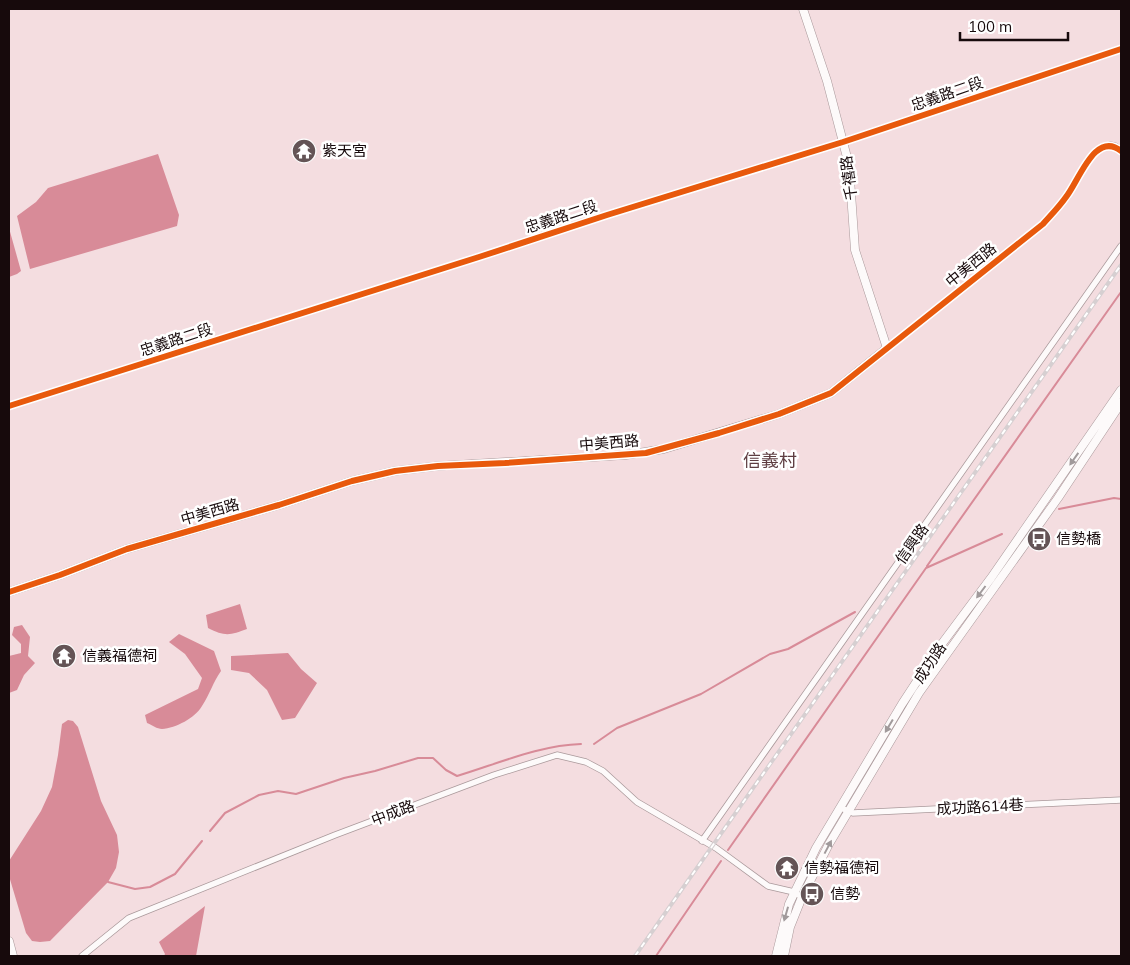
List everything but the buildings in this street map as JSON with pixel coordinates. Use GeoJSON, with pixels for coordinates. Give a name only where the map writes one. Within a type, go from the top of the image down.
{"type":"FeatureCollection","features":[{"type":"Feature","properties":{"kind":"street","name":"千禧路"},"geometry":{"type":"LineString","coordinates":[[803,9],[827,81],[850,164],[855,250],[887,348]]}},
{"type":"Feature","properties":{"kind":"street","name":"忠義路二段"},"geometry":{"type":"LineString","coordinates":[[9,406],[607,215],[843,142],[1121,49]]}},
{"type":"Feature","properties":{"kind":"street","name":"中美西路"},"geometry":{"type":"LineString","coordinates":[[9,592],[127,549],[279,505],[352,481],[394,472],[438,466],[626,455],[664,449],[779,414],[831,393],[1043,224],[1067,197],[1088,160],[1097,150],[1110,145],[1115,146],[1121,151]]}},
{"type":"Feature","properties":{"kind":"street","name":"信興路"},"geometry":{"type":"LineString","coordinates":[[702,841],[1121,246]]}},
{"type":"Feature","properties":{"kind":"street","name":"成功路"},"geometry":{"type":"LineString","coordinates":[[776,956],[782,927],[794,892],[816,848],[844,810],[919,693],[1058,498],[1118,405],[1121,390]]}},
{"type":"Feature","properties":{"kind":"street","name":"中成路"},"geometry":{"type":"LineString","coordinates":[[82,956],[129,918],[335,835],[494,775],[557,754],[586,762],[603,771],[638,802],[716,848],[768,886],[794,892],[802,897]]}},
{"type":"Feature","properties":{"kind":"street","name":"成功路614巷"},"geometry":{"type":"LineString","coordinates":[[844,810],[853,814],[1121,800]]}},
{"type":"Feature","properties":{"kind":"street","name":"成功路"},"geometry":{"type":"LineString","coordinates":[[784,956],[790,927],[802,897],[844,810]]}},
{"type":"Feature","properties":{"kind":"street"},"geometry":{"type":"LineString","coordinates":[[9,941],[13,956]]}},
{"type":"Feature","properties":{"kind":"shaded area"},"geometry":{"type":"Polygon","coordinates":[[[158,154],[179,215],[177,226],[30,269],[17,216],[36,202],[48,188],[158,154]]]}},
{"type":"Feature","properties":{"kind":"shaded area"},"geometry":{"type":"Polygon","coordinates":[[[9,228],[21,271],[9,277],[9,228]]]}},
{"type":"Feature","properties":{"kind":"shaded area"},"geometry":{"type":"Polygon","coordinates":[[[240,604],[247,629],[228,634],[219,633],[208,628],[206,615],[240,604]]]}},
{"type":"Feature","properties":{"kind":"shaded area"},"geometry":{"type":"Polygon","coordinates":[[[22,625],[30,637],[28,656],[35,663],[24,675],[17,690],[9,693],[9,656],[21,653],[21,644],[12,635],[14,627],[22,625]]]}},
{"type":"Feature","properties":{"kind":"shaded area"},"geometry":{"type":"Polygon","coordinates":[[[179,634],[214,651],[221,671],[205,702],[195,715],[179,724],[160,729],[147,723],[145,715],[198,689],[202,678],[185,654],[169,642],[179,634]]]}},
{"type":"Feature","properties":{"kind":"shaded area"},"geometry":{"type":"Polygon","coordinates":[[[288,653],[301,669],[317,683],[295,718],[282,720],[267,690],[249,673],[231,670],[231,656],[288,653]]]}},
{"type":"Feature","properties":{"kind":"shaded area"},"geometry":{"type":"Polygon","coordinates":[[[68,720],[73,721],[78,727],[101,801],[117,835],[119,852],[116,868],[108,882],[50,941],[32,941],[26,933],[9,876],[9,861],[41,811],[52,787],[62,724],[68,720]]]}},
{"type":"Feature","properties":{"kind":"shaded area"},"geometry":{"type":"Polygon","coordinates":[[[205,906],[196,956],[164,956],[165,954],[159,942],[205,906]]]}},
{"type":"Feature","properties":{"kind":"waterway"},"geometry":{"type":"LineString","coordinates":[[927,566],[1121,292]]}},
{"type":"Feature","properties":{"kind":"waterway"},"geometry":{"type":"LineString","coordinates":[[1059,509],[1114,498],[1121,499]]}},
{"type":"Feature","properties":{"kind":"waterway"},"geometry":{"type":"LineString","coordinates":[[728,850],[926,568],[1002,534]]}},
{"type":"Feature","properties":{"kind":"waterway"},"geometry":{"type":"LineString","coordinates":[[594,744],[617,728],[701,694],[770,654],[788,649],[855,612]]}},
{"type":"Feature","properties":{"kind":"waterway"},"geometry":{"type":"LineString","coordinates":[[210,831],[225,813],[259,795],[278,791],[296,794],[344,778],[418,758],[433,758],[446,770],[457,776],[534,751],[581,744]]}},
{"type":"Feature","properties":{"kind":"waterway"},"geometry":{"type":"LineString","coordinates":[[108,882],[135,889],[150,887],[175,874],[202,841]]}},
{"type":"Feature","properties":{"kind":"waterway"},"geometry":{"type":"LineString","coordinates":[[656,956],[721,861]]}},
{"type":"Feature","properties":{"kind":"railway"},"geometry":{"type":"LineString","coordinates":[[635,956],[1121,265]]}},
{"type":"Feature","properties":{"kind":"cycle path"},"geometry":{"type":"LineString","coordinates":[[9,406],[607,215],[843,142],[1121,49]]}},
{"type":"Feature","properties":{"kind":"cycle path"},"geometry":{"type":"LineString","coordinates":[[9,592],[127,549],[279,505],[352,481],[395,471],[438,466],[646,453],[779,414],[831,393],[1043,224],[1063,201],[1082,170],[1096,152],[1103,147],[1112,146],[1121,151]]}},
{"type":"Feature","properties":{"kind":"place","name":"紫天宮"},"geometry":{"type":"Point","coordinates":[304,151]}},
{"type":"Feature","properties":{"kind":"place","name":"信勢橋"},"geometry":{"type":"Point","coordinates":[1039,539]}},
{"type":"Feature","properties":{"kind":"place","name":"信義福德祠"},"geometry":{"type":"Point","coordinates":[64,656]}},
{"type":"Feature","properties":{"kind":"place","name":"信勢福德祠"},"geometry":{"type":"Point","coordinates":[787,868]}},
{"type":"Feature","properties":{"kind":"place","name":"信勢"},"geometry":{"type":"Point","coordinates":[812,894]}},
{"type":"Feature","properties":{"kind":"district","name":"信義村"},"geometry":{"type":"Point","coordinates":[770,461]}}]}
